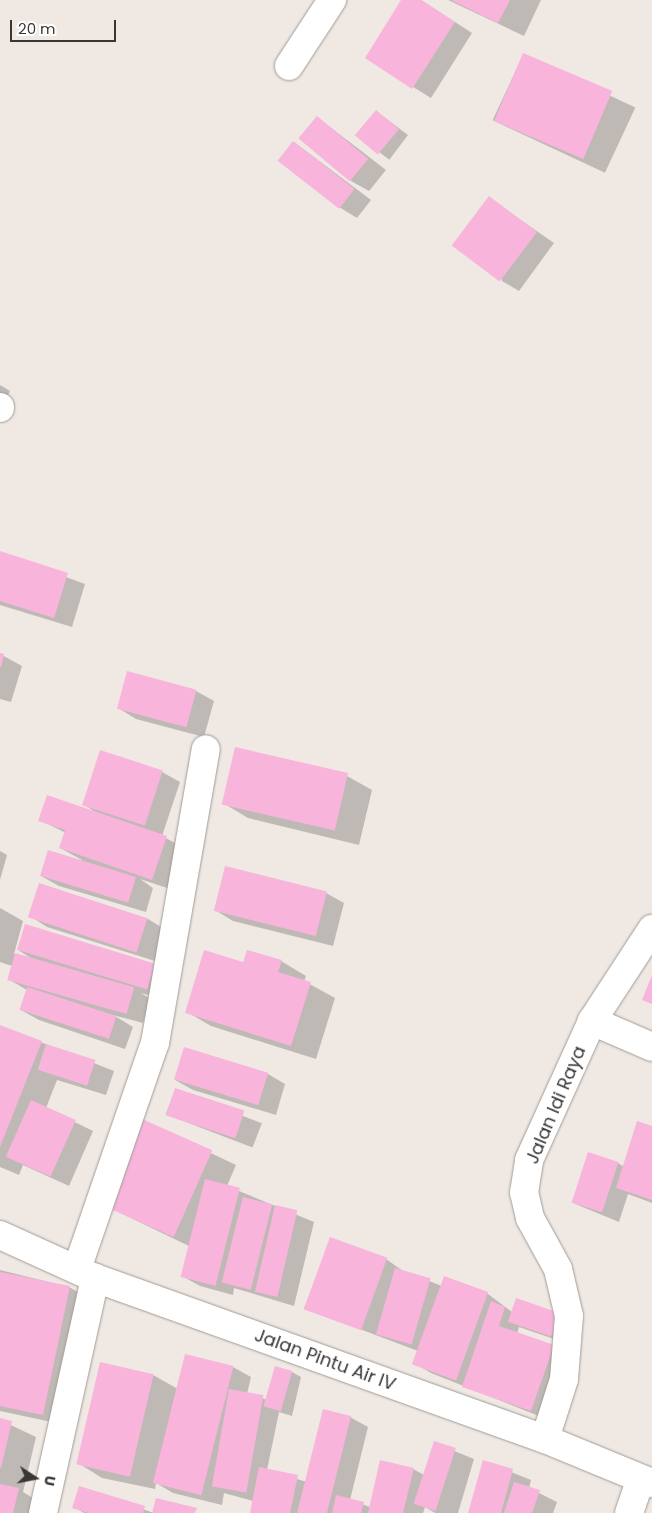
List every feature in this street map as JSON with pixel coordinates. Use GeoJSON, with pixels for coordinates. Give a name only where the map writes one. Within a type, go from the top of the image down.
{"type":"FeatureCollection","features":[{"type":"Feature","properties":{"kind":"street"},"geometry":{"type":"LineString","coordinates":[[289,66],[332,0]]}},
{"type":"Feature","properties":{"kind":"street"},"geometry":{"type":"LineString","coordinates":[[43,1513],[86,1274],[155,1043],[206,749]]}},
{"type":"Feature","properties":{"kind":"street","name":"Jalan Idi Raya"},"geometry":{"type":"LineString","coordinates":[[545,1439],[564,1379],[570,1316],[558,1269],[530,1218],[524,1194],[529,1160],[592,1021],[652,929]]}},
{"type":"Feature","properties":{"kind":"street"},"geometry":{"type":"LineString","coordinates":[[592,1021],[652,1047]]}},
{"type":"Feature","properties":{"kind":"street","name":"Jalan Pintu Air IV"},"geometry":{"type":"LineString","coordinates":[[0,1235],[86,1274],[545,1439],[646,1481]]}},
{"type":"Feature","properties":{"kind":"street"},"geometry":{"type":"LineString","coordinates":[[629,1513],[646,1481]]}},
{"type":"Feature","properties":{"kind":"building"},"geometry":{"type":"Polygon","coordinates":[[[401,0],[421,0],[455,22],[412,89],[365,58],[401,0]]]}},
{"type":"Feature","properties":{"kind":"building"},"geometry":{"type":"Polygon","coordinates":[[[451,0],[510,0],[498,23],[451,0]]]}},
{"type":"Feature","properties":{"kind":"building"},"geometry":{"type":"Polygon","coordinates":[[[523,53],[612,91],[583,159],[494,121],[523,53]]]}},
{"type":"Feature","properties":{"kind":"building"},"geometry":{"type":"Polygon","coordinates":[[[376,110],[399,129],[378,155],[355,135],[376,110]]]}},
{"type":"Feature","properties":{"kind":"building"},"geometry":{"type":"Polygon","coordinates":[[[317,116],[368,159],[350,181],[298,138],[317,116]]]}},
{"type":"Feature","properties":{"kind":"building"},"geometry":{"type":"Polygon","coordinates":[[[293,141],[354,189],[339,209],[278,161],[293,141]]]}},
{"type":"Feature","properties":{"kind":"building"},"geometry":{"type":"Polygon","coordinates":[[[489,196],[537,232],[500,282],[452,246],[489,196]]]}},
{"type":"Feature","properties":{"kind":"building"},"geometry":{"type":"Polygon","coordinates":[[[0,551],[68,573],[54,618],[0,601],[0,551]]]}},
{"type":"Feature","properties":{"kind":"building"},"geometry":{"type":"Polygon","coordinates":[[[0,653],[4,654],[1,667],[0,667],[0,653]]]}},
{"type":"Feature","properties":{"kind":"building"},"geometry":{"type":"Polygon","coordinates":[[[127,671],[197,690],[186,727],[117,709],[127,671]]]}},
{"type":"Feature","properties":{"kind":"building"},"geometry":{"type":"Polygon","coordinates":[[[235,747],[348,773],[335,831],[222,804],[235,747]]]}},
{"type":"Feature","properties":{"kind":"building"},"geometry":{"type":"Polygon","coordinates":[[[100,750],[163,770],[145,826],[82,805],[100,750]]]}},
{"type":"Feature","properties":{"kind":"building"},"geometry":{"type":"Polygon","coordinates":[[[47,795],[167,836],[152,880],[59,848],[65,830],[38,821],[47,795]]]}},
{"type":"Feature","properties":{"kind":"building"},"geometry":{"type":"Polygon","coordinates":[[[48,850],[136,877],[128,903],[40,876],[48,850]]]}},
{"type":"Feature","properties":{"kind":"building"},"geometry":{"type":"Polygon","coordinates":[[[225,866],[327,891],[316,936],[214,911],[225,866]]]}},
{"type":"Feature","properties":{"kind":"building"},"geometry":{"type":"Polygon","coordinates":[[[39,883],[147,918],[136,952],[28,917],[39,883]]]}},
{"type":"Feature","properties":{"kind":"building"},"geometry":{"type":"Polygon","coordinates":[[[25,924],[155,964],[147,990],[17,950],[25,924]]]}},
{"type":"Feature","properties":{"kind":"building"},"geometry":{"type":"Polygon","coordinates":[[[204,950],[243,962],[247,950],[282,960],[278,972],[311,982],[291,1046],[185,1013],[204,950]]]}},
{"type":"Feature","properties":{"kind":"building"},"geometry":{"type":"Polygon","coordinates":[[[15,953],[134,987],[126,1014],[7,980],[15,953]]]}},
{"type":"Feature","properties":{"kind":"building"},"geometry":{"type":"Polygon","coordinates":[[[652,975],[652,1004],[642,1000],[652,975]]]}},
{"type":"Feature","properties":{"kind":"building"},"geometry":{"type":"Polygon","coordinates":[[[27,987],[116,1016],[109,1039],[20,1010],[27,987]]]}},
{"type":"Feature","properties":{"kind":"building"},"geometry":{"type":"Polygon","coordinates":[[[0,1025],[42,1041],[0,1147],[0,1025]]]}},
{"type":"Feature","properties":{"kind":"building"},"geometry":{"type":"Polygon","coordinates":[[[46,1044],[95,1060],[87,1086],[38,1070],[46,1044]]]}},
{"type":"Feature","properties":{"kind":"building"},"geometry":{"type":"Polygon","coordinates":[[[184,1047],[268,1073],[258,1105],[174,1080],[184,1047]]]}},
{"type":"Feature","properties":{"kind":"building"},"geometry":{"type":"Polygon","coordinates":[[[175,1088],[244,1111],[235,1138],[166,1116],[175,1088]]]}},
{"type":"Feature","properties":{"kind":"building"},"geometry":{"type":"Polygon","coordinates":[[[31,1100],[76,1120],[51,1177],[6,1157],[31,1100]]]}},
{"type":"Feature","properties":{"kind":"building"},"geometry":{"type":"Polygon","coordinates":[[[142,1119],[212,1150],[174,1237],[103,1206],[142,1119]]]}},
{"type":"Feature","properties":{"kind":"building"},"geometry":{"type":"Polygon","coordinates":[[[637,1121],[652,1126],[652,1200],[616,1188],[637,1121]]]}},
{"type":"Feature","properties":{"kind":"building"},"geometry":{"type":"Polygon","coordinates":[[[588,1152],[618,1162],[602,1212],[572,1202],[588,1152]]]}},
{"type":"Feature","properties":{"kind":"building"},"geometry":{"type":"Polygon","coordinates":[[[205,1179],[240,1188],[215,1286],[181,1277],[205,1179]]]}},
{"type":"Feature","properties":{"kind":"building"},"geometry":{"type":"Polygon","coordinates":[[[243,1197],[272,1204],[251,1290],[222,1282],[243,1197]]]}},
{"type":"Feature","properties":{"kind":"building"},"geometry":{"type":"Polygon","coordinates":[[[275,1205],[297,1210],[277,1297],[255,1292],[275,1205]]]}},
{"type":"Feature","properties":{"kind":"building"},"geometry":{"type":"Polygon","coordinates":[[[330,1237],[387,1258],[361,1330],[304,1309],[330,1237]]]}},
{"type":"Feature","properties":{"kind":"building"},"geometry":{"type":"Polygon","coordinates":[[[395,1268],[431,1278],[412,1345],[376,1334],[395,1268]]]}},
{"type":"Feature","properties":{"kind":"building"},"geometry":{"type":"Polygon","coordinates":[[[0,1272],[70,1286],[43,1415],[0,1406],[0,1272]]]}},
{"type":"Feature","properties":{"kind":"building"},"geometry":{"type":"Polygon","coordinates":[[[444,1276],[488,1292],[456,1380],[412,1364],[444,1276]]]}},
{"type":"Feature","properties":{"kind":"building"},"geometry":{"type":"Polygon","coordinates":[[[516,1298],[559,1313],[551,1337],[508,1322],[516,1298]]]}},
{"type":"Feature","properties":{"kind":"building"},"geometry":{"type":"Polygon","coordinates":[[[491,1301],[505,1307],[499,1326],[554,1345],[531,1411],[462,1387],[491,1301]]]}},
{"type":"Feature","properties":{"kind":"building"},"geometry":{"type":"Polygon","coordinates":[[[185,1354],[234,1366],[201,1495],[153,1483],[185,1354]]]}},
{"type":"Feature","properties":{"kind":"building"},"geometry":{"type":"Polygon","coordinates":[[[100,1362],[154,1374],[130,1477],[76,1464],[100,1362]]]}},
{"type":"Feature","properties":{"kind":"building"},"geometry":{"type":"Polygon","coordinates":[[[275,1366],[292,1371],[281,1411],[263,1406],[275,1366]]]}},
{"type":"Feature","properties":{"kind":"building"},"geometry":{"type":"Polygon","coordinates":[[[229,1389],[263,1395],[246,1493],[212,1486],[229,1389]]]}},
{"type":"Feature","properties":{"kind":"building"},"geometry":{"type":"Polygon","coordinates":[[[323,1409],[351,1416],[327,1513],[297,1513],[323,1409]]]}},
{"type":"Feature","properties":{"kind":"building"},"geometry":{"type":"Polygon","coordinates":[[[0,1418],[12,1421],[1,1468],[0,1468],[0,1418]]]}},
{"type":"Feature","properties":{"kind":"building"},"geometry":{"type":"Polygon","coordinates":[[[434,1441],[456,1448],[435,1511],[414,1504],[434,1441]]]}},
{"type":"Feature","properties":{"kind":"building"},"geometry":{"type":"Polygon","coordinates":[[[380,1460],[414,1468],[403,1513],[368,1513],[380,1460]]]}},
{"type":"Feature","properties":{"kind":"building"},"geometry":{"type":"Polygon","coordinates":[[[483,1460],[513,1469],[501,1513],[468,1513],[483,1460]]]}},
{"type":"Feature","properties":{"kind":"building"},"geometry":{"type":"Polygon","coordinates":[[[259,1467],[298,1475],[290,1513],[250,1513],[259,1467]]]}},
{"type":"Feature","properties":{"kind":"building"},"geometry":{"type":"Polygon","coordinates":[[[514,1482],[540,1490],[532,1513],[504,1513],[514,1482]]]}},
{"type":"Feature","properties":{"kind":"building"},"geometry":{"type":"Polygon","coordinates":[[[0,1484],[19,1488],[13,1513],[0,1513],[0,1484]]]}},
{"type":"Feature","properties":{"kind":"building"},"geometry":{"type":"Polygon","coordinates":[[[79,1486],[145,1506],[143,1513],[89,1513],[72,1508],[79,1486]]]}},
{"type":"Feature","properties":{"kind":"building"},"geometry":{"type":"Polygon","coordinates":[[[336,1495],[364,1502],[361,1513],[332,1513],[336,1495]]]}},
{"type":"Feature","properties":{"kind":"building"},"geometry":{"type":"Polygon","coordinates":[[[156,1498],[197,1508],[195,1513],[152,1513],[156,1498]]]}}]}
